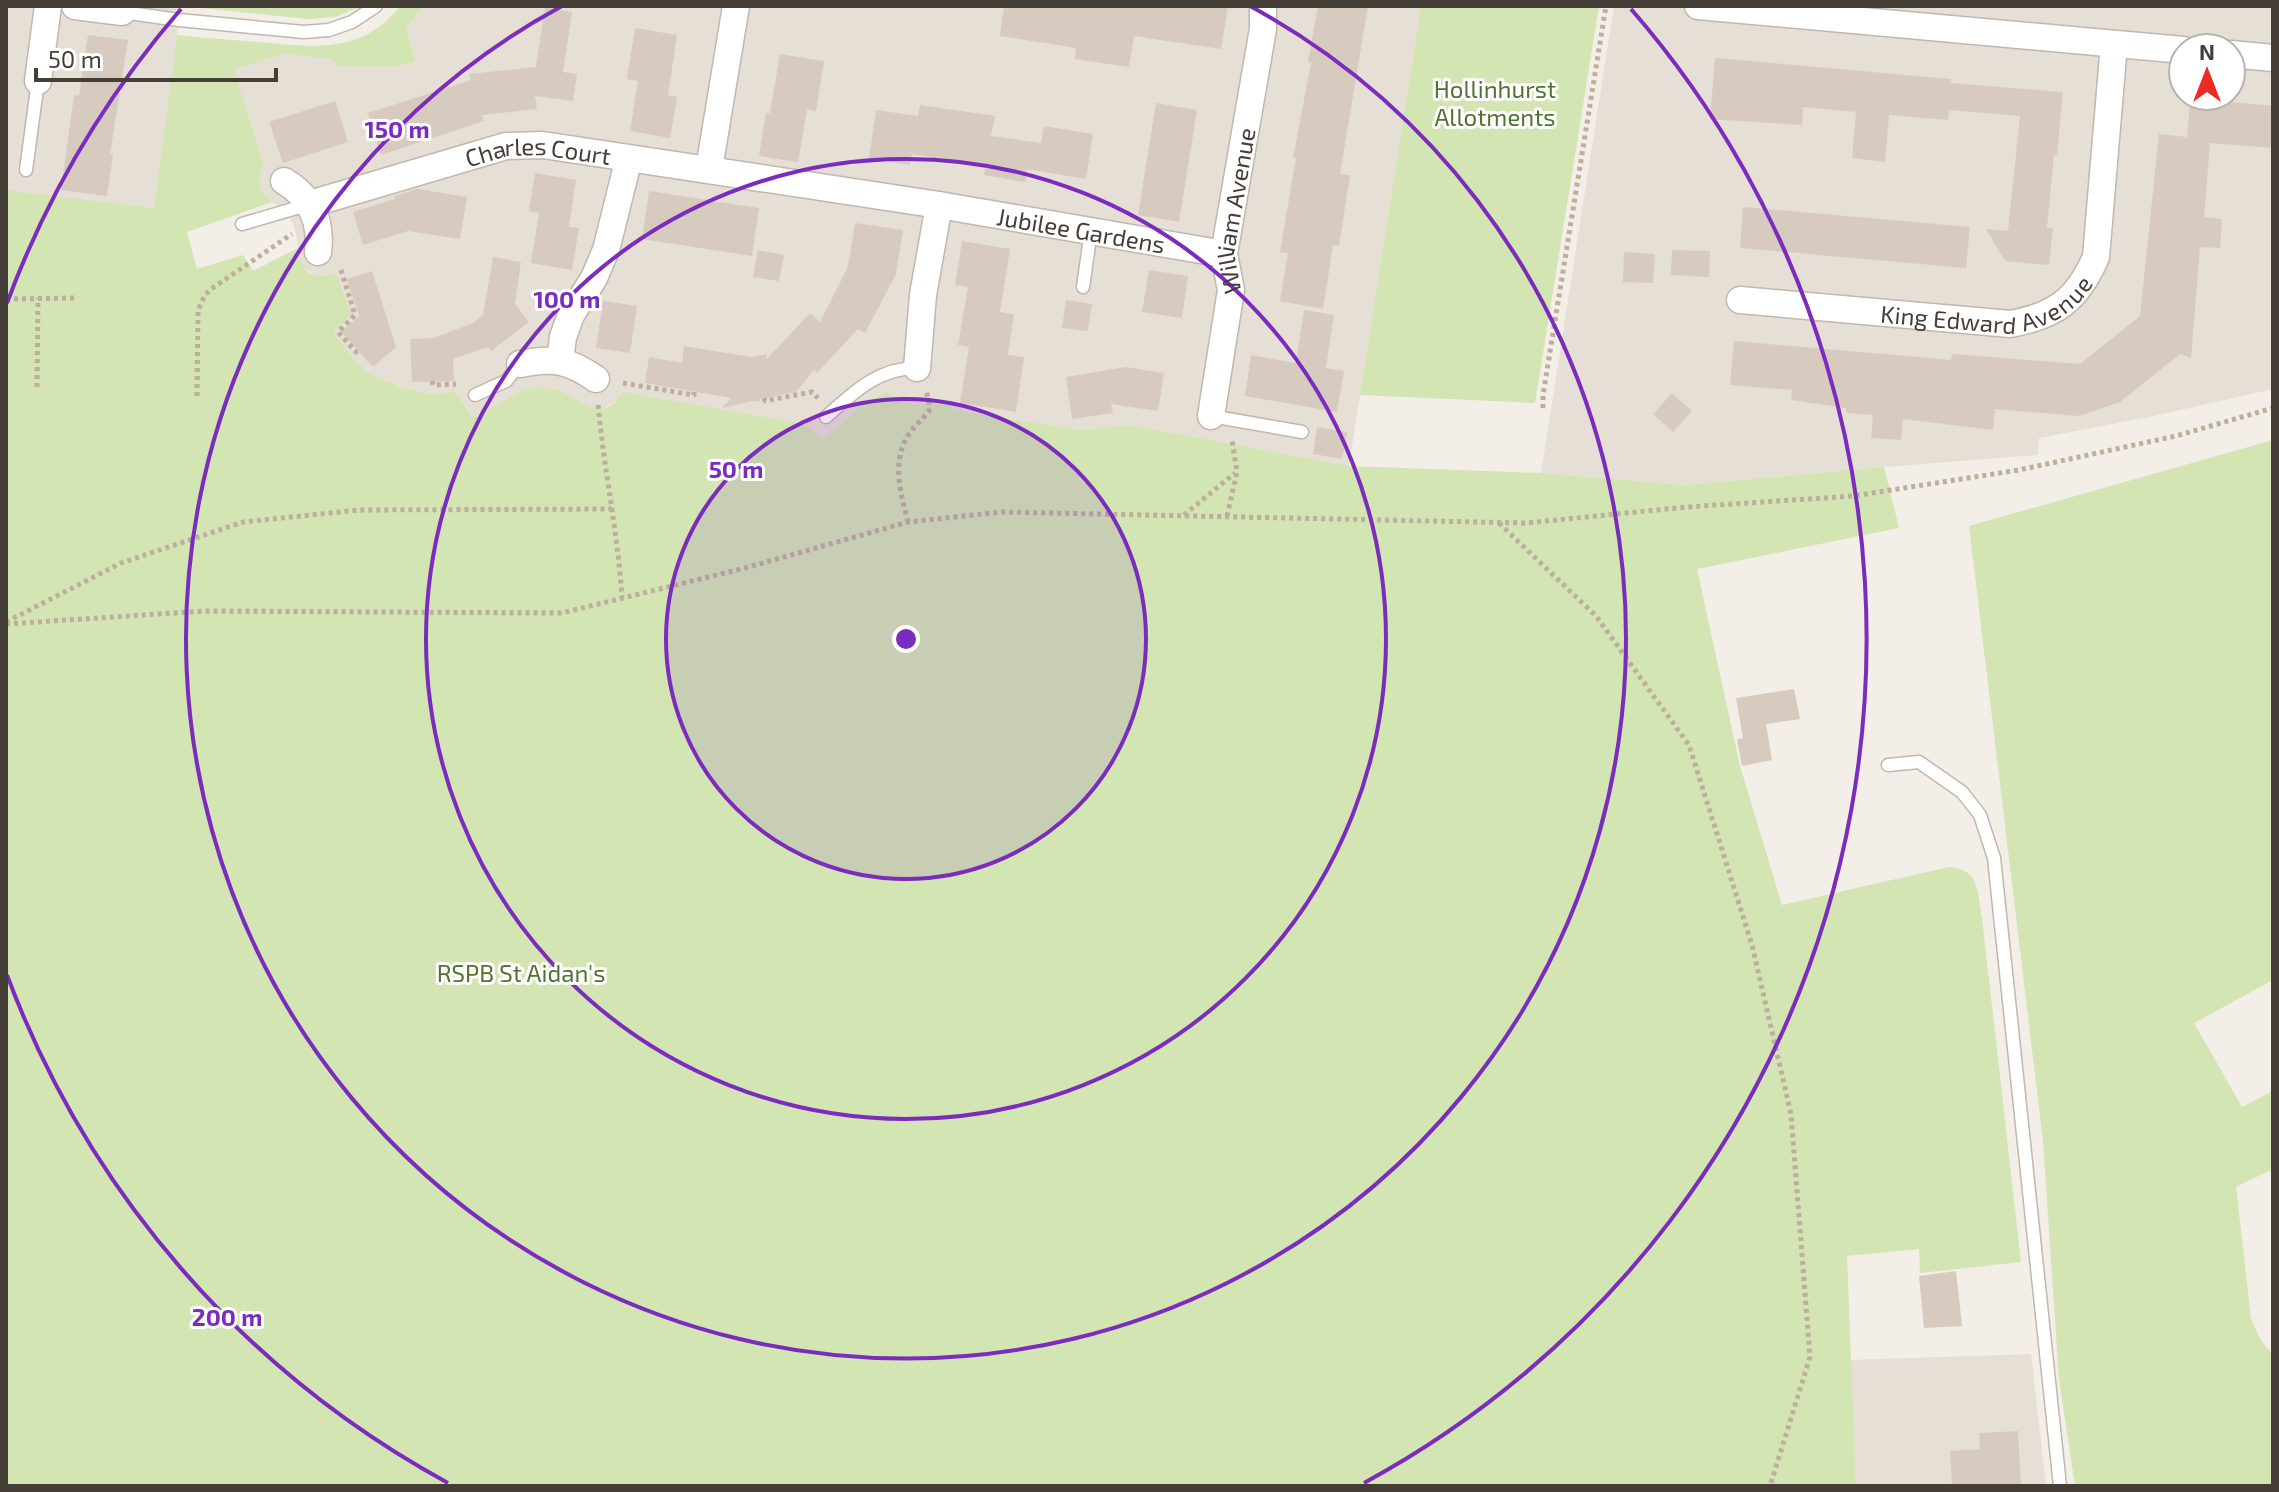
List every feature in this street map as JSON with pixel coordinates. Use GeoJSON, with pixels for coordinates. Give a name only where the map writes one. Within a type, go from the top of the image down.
{"type":"FeatureCollection","features":[{"type":"Feature","properties":{"kind":"street"},"geometry":{"type":"LineString","coordinates":[[38,81],[48,6]]}},
{"type":"Feature","properties":{"kind":"street"},"geometry":{"type":"LineString","coordinates":[[75,6],[122,12]]}},
{"type":"Feature","properties":{"kind":"street"},"geometry":{"type":"LineString","coordinates":[[709,169],[736,6]]}},
{"type":"Feature","properties":{"kind":"street","name":"William Avenue"},"geometry":{"type":"LineString","coordinates":[[1211,416],[1231,290],[1224,254],[1263,29],[1263,6]]}},
{"type":"Feature","properties":{"kind":"street"},"geometry":{"type":"LineString","coordinates":[[1698,6],[2167,49]]}},
{"type":"Feature","properties":{"kind":"street","name":"King Edward Avenue"},"geometry":{"type":"LineString","coordinates":[[1740,300],[2010,324],[2033,320],[2054,311],[2073,296],[2087,278],[2096,257],[2114,44]]}},
{"type":"Feature","properties":{"kind":"street"},"geometry":{"type":"LineString","coordinates":[[2247,56],[2273,58]]}},
{"type":"Feature","properties":{"kind":"street","name":"Charles Court"},"geometry":{"type":"LineString","coordinates":[[316,226],[506,146],[543,145],[709,169]]}},
{"type":"Feature","properties":{"kind":"street","name":"Charles Court"},"geometry":{"type":"LineString","coordinates":[[560,361],[563,337],[571,315],[594,278],[606,250],[629,158]]}},
{"type":"Feature","properties":{"kind":"street","name":"Jubilee Gardens"},"geometry":{"type":"LineString","coordinates":[[709,169],[1224,254]]}},
{"type":"Feature","properties":{"kind":"street"},"geometry":{"type":"LineString","coordinates":[[284,181],[301,193],[316,226]]}},
{"type":"Feature","properties":{"kind":"street"},"geometry":{"type":"LineString","coordinates":[[917,368],[923,295],[939,205]]}},
{"type":"Feature","properties":{"kind":"street"},"geometry":{"type":"LineString","coordinates":[[520,364],[540,360],[560,361],[579,367],[596,379]]}},
{"type":"Feature","properties":{"kind":"lane"},"geometry":{"type":"LineString","coordinates":[[122,12],[304,32],[329,30],[352,22],[376,6]]}},
{"type":"Feature","properties":{"kind":"lane"},"geometry":{"type":"LineString","coordinates":[[26,170],[38,81]]}},
{"type":"Feature","properties":{"kind":"lane"},"geometry":{"type":"LineString","coordinates":[[242,224],[316,226]]}},
{"type":"Feature","properties":{"kind":"lane"},"geometry":{"type":"LineString","coordinates":[[1083,287],[1091,231]]}},
{"type":"Feature","properties":{"kind":"lane"},"geometry":{"type":"LineString","coordinates":[[475,395],[506,381],[520,364]]}},
{"type":"Feature","properties":{"kind":"lane"},"geometry":{"type":"LineString","coordinates":[[829,415],[845,399],[882,374],[899,368],[917,368]]}},
{"type":"Feature","properties":{"kind":"lane"},"geometry":{"type":"LineString","coordinates":[[1211,416],[1302,432]]}},
{"type":"Feature","properties":{"kind":"lane"},"geometry":{"type":"LineString","coordinates":[[1888,765],[1919,762],[1962,792],[1980,815],[1994,858],[2060,1486]]}},
{"type":"Feature","properties":{"kind":"path"},"geometry":{"type":"LineString","coordinates":[[1543,408],[1606,6]]}},
{"type":"Feature","properties":{"kind":"path"},"geometry":{"type":"LineString","coordinates":[[197,396],[198,310],[205,295],[316,226],[337,259],[355,315],[338,332],[358,351]]}},
{"type":"Feature","properties":{"kind":"path"},"geometry":{"type":"LineString","coordinates":[[37,387],[38,298]]}},
{"type":"Feature","properties":{"kind":"path"},"geometry":{"type":"LineString","coordinates":[[6,299],[78,298]]}},
{"type":"Feature","properties":{"kind":"path"},"geometry":{"type":"LineString","coordinates":[[908,522],[898,476],[899,457],[913,428],[927,415],[930,406],[917,368]]}},
{"type":"Feature","properties":{"kind":"path"},"geometry":{"type":"LineString","coordinates":[[622,598],[619,557],[601,444],[596,379],[694,395],[694,392]]}},
{"type":"Feature","properties":{"kind":"path"},"geometry":{"type":"LineString","coordinates":[[764,398],[765,401],[812,392],[829,415]]}},
{"type":"Feature","properties":{"kind":"path"},"geometry":{"type":"LineString","coordinates":[[6,623],[204,611],[562,613],[745,568],[908,522],[1002,512],[1526,523],[1687,507],[1853,496],[2019,470],[2176,436],[2273,408]]}},
{"type":"Feature","properties":{"kind":"path"},"geometry":{"type":"LineString","coordinates":[[1211,416],[1232,435],[1237,472],[1227,516]]}},
{"type":"Feature","properties":{"kind":"path"},"geometry":{"type":"LineString","coordinates":[[1183,515],[1237,472]]}},
{"type":"Feature","properties":{"kind":"path"},"geometry":{"type":"LineString","coordinates":[[6,623],[121,563],[243,522],[359,510],[612,509]]}},
{"type":"Feature","properties":{"kind":"path"},"geometry":{"type":"LineString","coordinates":[[1498,522],[1596,616],[1689,745],[1752,945],[1791,1114],[1810,1357],[1770,1486]]}},
{"type":"Feature","properties":{"kind":"shaded area"},"geometry":{"type":"Polygon","coordinates":[[[6,6],[181,6],[154,208],[6,190],[6,6]]]}},
{"type":"Feature","properties":{"kind":"shaded area"},"geometry":{"type":"Polygon","coordinates":[[[423,6],[1421,6],[1349,466],[1130,425],[1081,430],[955,410],[943,398],[932,404],[908,405],[887,391],[864,404],[823,439],[619,400],[595,409],[550,389],[531,388],[472,419],[456,392],[430,394],[403,388],[365,372],[333,333],[337,274],[317,276],[304,268],[299,262],[293,223],[261,192],[258,178],[264,165],[234,69],[286,54],[333,59],[339,66],[392,67],[416,60],[406,29],[423,6]]]}},
{"type":"Feature","properties":{"kind":"shaded area"},"geometry":{"type":"Polygon","coordinates":[[[1614,6],[2273,6],[2273,389],[2039,438],[2038,455],[1686,485],[1541,473],[1614,6]]]}},
{"type":"Feature","properties":{"kind":"shaded area"},"geometry":{"type":"Polygon","coordinates":[[[2031,1354],[2046,1486],[1856,1486],[1850,1360],[2031,1354]]]}},
{"type":"Feature","properties":{"kind":"green space"},"geometry":{"type":"Polygon","coordinates":[[[181,6],[361,6],[335,17],[308,19],[181,6]]]}},
{"type":"Feature","properties":{"kind":"green space","name":"RSPB St Aidan's"},"geometry":{"type":"Polygon","coordinates":[[[400,6],[423,6],[406,29],[416,61],[392,67],[339,66],[332,59],[286,54],[234,69],[264,165],[260,185],[272,202],[187,232],[197,269],[243,255],[253,271],[298,248],[299,257],[309,272],[321,276],[336,273],[351,314],[333,333],[365,372],[403,388],[429,394],[456,392],[472,418],[534,388],[557,391],[598,409],[610,406],[623,392],[804,424],[823,439],[864,404],[887,391],[914,405],[943,398],[955,410],[1081,430],[1130,425],[1349,466],[1541,473],[1686,485],[1884,467],[1899,528],[1697,569],[1740,766],[1782,905],[1949,867],[1959,869],[1972,878],[1979,899],[2021,1262],[1920,1273],[1919,1249],[1847,1256],[1856,1486],[6,1486],[6,190],[154,208],[177,35],[297,45],[335,44],[370,33],[400,6]]]}},
{"type":"Feature","properties":{"kind":"green space","name":"Hollinhurst Allotments"},"geometry":{"type":"Polygon","coordinates":[[[1421,6],[1599,6],[1535,403],[1360,395],[1421,6]]]}},
{"type":"Feature","properties":{"kind":"green space"},"geometry":{"type":"Polygon","coordinates":[[[2273,440],[2273,980],[2194,1023],[2242,1107],[2273,1091],[2273,1169],[2236,1187],[2251,1319],[2260,1339],[2273,1355],[2273,1486],[2075,1486],[2059,1379],[2043,1141],[1969,526],[2273,440]]]}},
{"type":"Feature","properties":{"kind":"building"},"geometry":{"type":"Polygon","coordinates":[[[1004,6],[1228,6],[1221,49],[1134,36],[1129,67],[1075,59],[1076,48],[1000,36],[1004,6]]]}},
{"type":"Feature","properties":{"kind":"building"},"geometry":{"type":"Polygon","coordinates":[[[1318,6],[1368,6],[1340,174],[1350,175],[1339,246],[1333,245],[1323,309],[1280,301],[1288,253],[1280,252],[1318,6]]]}},
{"type":"Feature","properties":{"kind":"building"},"geometry":{"type":"Polygon","coordinates":[[[545,7],[572,12],[563,72],[577,74],[573,101],[535,96],[537,109],[482,115],[484,121],[381,155],[368,113],[471,80],[469,74],[536,67],[545,7]]]}},
{"type":"Feature","properties":{"kind":"building"},"geometry":{"type":"Polygon","coordinates":[[[635,28],[677,35],[668,95],[677,97],[670,138],[630,131],[638,81],[627,79],[635,28]]]}},
{"type":"Feature","properties":{"kind":"building"},"geometry":{"type":"Polygon","coordinates":[[[88,35],[128,40],[110,154],[113,155],[107,196],[61,190],[74,95],[79,96],[88,35]]]}},
{"type":"Feature","properties":{"kind":"building"},"geometry":{"type":"Polygon","coordinates":[[[780,54],[824,61],[816,111],[807,109],[798,162],[759,156],[780,54]]]}},
{"type":"Feature","properties":{"kind":"building"},"geometry":{"type":"Polygon","coordinates":[[[1715,58],[2063,92],[2047,228],[2053,228],[2049,265],[2005,261],[1986,229],[2008,231],[2020,116],[1949,110],[1948,120],[1889,115],[1885,162],[1852,158],[1856,112],[1803,107],[1802,125],[1710,119],[1715,58]]]}},
{"type":"Feature","properties":{"kind":"building"},"geometry":{"type":"Polygon","coordinates":[[[335,101],[348,142],[283,163],[269,122],[335,101]]]}},
{"type":"Feature","properties":{"kind":"building"},"geometry":{"type":"Polygon","coordinates":[[[1156,103],[1197,110],[1179,222],[1138,215],[1156,103]]]}},
{"type":"Feature","properties":{"kind":"building"},"geometry":{"type":"Polygon","coordinates":[[[2247,103],[2273,106],[2273,148],[2210,143],[2204,217],[2222,219],[2220,248],[2200,247],[2191,358],[2180,354],[2120,402],[2079,416],[1995,409],[1993,430],[1903,419],[1901,440],[1871,438],[1873,415],[1846,413],[1846,408],[1791,400],[1792,390],[1730,385],[1734,341],[1951,360],[1952,354],[2080,364],[2140,316],[2159,134],[2187,137],[2189,112],[2247,112],[2247,103]]]}},
{"type":"Feature","properties":{"kind":"building"},"geometry":{"type":"Polygon","coordinates":[[[920,105],[995,116],[991,136],[1041,143],[1044,126],[1093,134],[1086,179],[1027,169],[1025,182],[984,175],[986,165],[912,154],[910,165],[869,158],[876,110],[918,116],[920,105]]]}},
{"type":"Feature","properties":{"kind":"building"},"geometry":{"type":"Polygon","coordinates":[[[535,173],[576,180],[569,227],[579,228],[572,270],[531,263],[539,213],[529,211],[535,173]]]}},
{"type":"Feature","properties":{"kind":"building"},"geometry":{"type":"Polygon","coordinates":[[[418,189],[467,197],[460,239],[408,231],[363,245],[353,212],[418,189]]]}},
{"type":"Feature","properties":{"kind":"building"},"geometry":{"type":"Polygon","coordinates":[[[649,191],[759,208],[752,256],[642,239],[649,191]]]}},
{"type":"Feature","properties":{"kind":"building"},"geometry":{"type":"Polygon","coordinates":[[[1743,207],[1970,227],[1966,268],[1740,248],[1743,207]]]}},
{"type":"Feature","properties":{"kind":"building"},"geometry":{"type":"Polygon","coordinates":[[[855,223],[903,230],[896,274],[865,333],[858,329],[817,373],[814,370],[796,392],[722,408],[731,398],[645,383],[649,357],[682,363],[684,346],[752,357],[767,354],[766,360],[810,313],[820,322],[848,267],[855,223]]]}},
{"type":"Feature","properties":{"kind":"building"},"geometry":{"type":"Polygon","coordinates":[[[962,241],[1010,249],[1000,312],[1014,314],[1008,355],[1024,357],[1016,412],[960,403],[969,347],[958,345],[968,287],[955,285],[962,241]]]}},
{"type":"Feature","properties":{"kind":"building"},"geometry":{"type":"Polygon","coordinates":[[[758,250],[784,255],[779,281],[753,277],[758,250]]]}},
{"type":"Feature","properties":{"kind":"building"},"geometry":{"type":"Polygon","coordinates":[[[1672,250],[1710,251],[1709,277],[1671,275],[1672,250]]]}},
{"type":"Feature","properties":{"kind":"building"},"geometry":{"type":"Polygon","coordinates":[[[1624,252],[1655,254],[1653,283],[1623,282],[1624,252]]]}},
{"type":"Feature","properties":{"kind":"building"},"geometry":{"type":"Polygon","coordinates":[[[493,257],[521,262],[515,304],[529,322],[491,351],[488,347],[453,359],[454,381],[412,382],[410,339],[434,338],[473,323],[483,315],[493,257]]]}},
{"type":"Feature","properties":{"kind":"building"},"geometry":{"type":"Polygon","coordinates":[[[1149,270],[1188,276],[1182,318],[1142,312],[1149,270]]]}},
{"type":"Feature","properties":{"kind":"building"},"geometry":{"type":"Polygon","coordinates":[[[372,271],[396,347],[373,367],[341,332],[359,316],[347,279],[372,271]]]}},
{"type":"Feature","properties":{"kind":"building"},"geometry":{"type":"Polygon","coordinates":[[[1066,300],[1092,304],[1088,331],[1062,328],[1066,300]]]}},
{"type":"Feature","properties":{"kind":"building"},"geometry":{"type":"Polygon","coordinates":[[[603,301],[637,306],[630,353],[596,348],[603,301]]]}},
{"type":"Feature","properties":{"kind":"building"},"geometry":{"type":"Polygon","coordinates":[[[1304,310],[1334,315],[1326,368],[1344,371],[1337,412],[1245,396],[1251,355],[1296,363],[1304,310]]]}},
{"type":"Feature","properties":{"kind":"building"},"geometry":{"type":"Polygon","coordinates":[[[1126,367],[1164,373],[1158,411],[1111,404],[1113,413],[1072,419],[1066,377],[1126,367]]]}},
{"type":"Feature","properties":{"kind":"building"},"geometry":{"type":"Polygon","coordinates":[[[1672,393],[1692,411],[1673,432],[1653,414],[1672,393]]]}},
{"type":"Feature","properties":{"kind":"building"},"geometry":{"type":"Polygon","coordinates":[[[1317,427],[1347,432],[1342,459],[1313,454],[1317,427]]]}},
{"type":"Feature","properties":{"kind":"building"},"geometry":{"type":"Polygon","coordinates":[[[1794,689],[1800,719],[1766,724],[1772,760],[1742,766],[1737,739],[1743,738],[1736,698],[1794,689]]]}},
{"type":"Feature","properties":{"kind":"building"},"geometry":{"type":"Polygon","coordinates":[[[1956,1271],[1962,1326],[1924,1328],[1919,1276],[1956,1271]]]}},
{"type":"Feature","properties":{"kind":"building"},"geometry":{"type":"Polygon","coordinates":[[[2018,1431],[2021,1486],[1952,1486],[1950,1451],[1980,1449],[1979,1433],[2018,1431]]]}}]}
